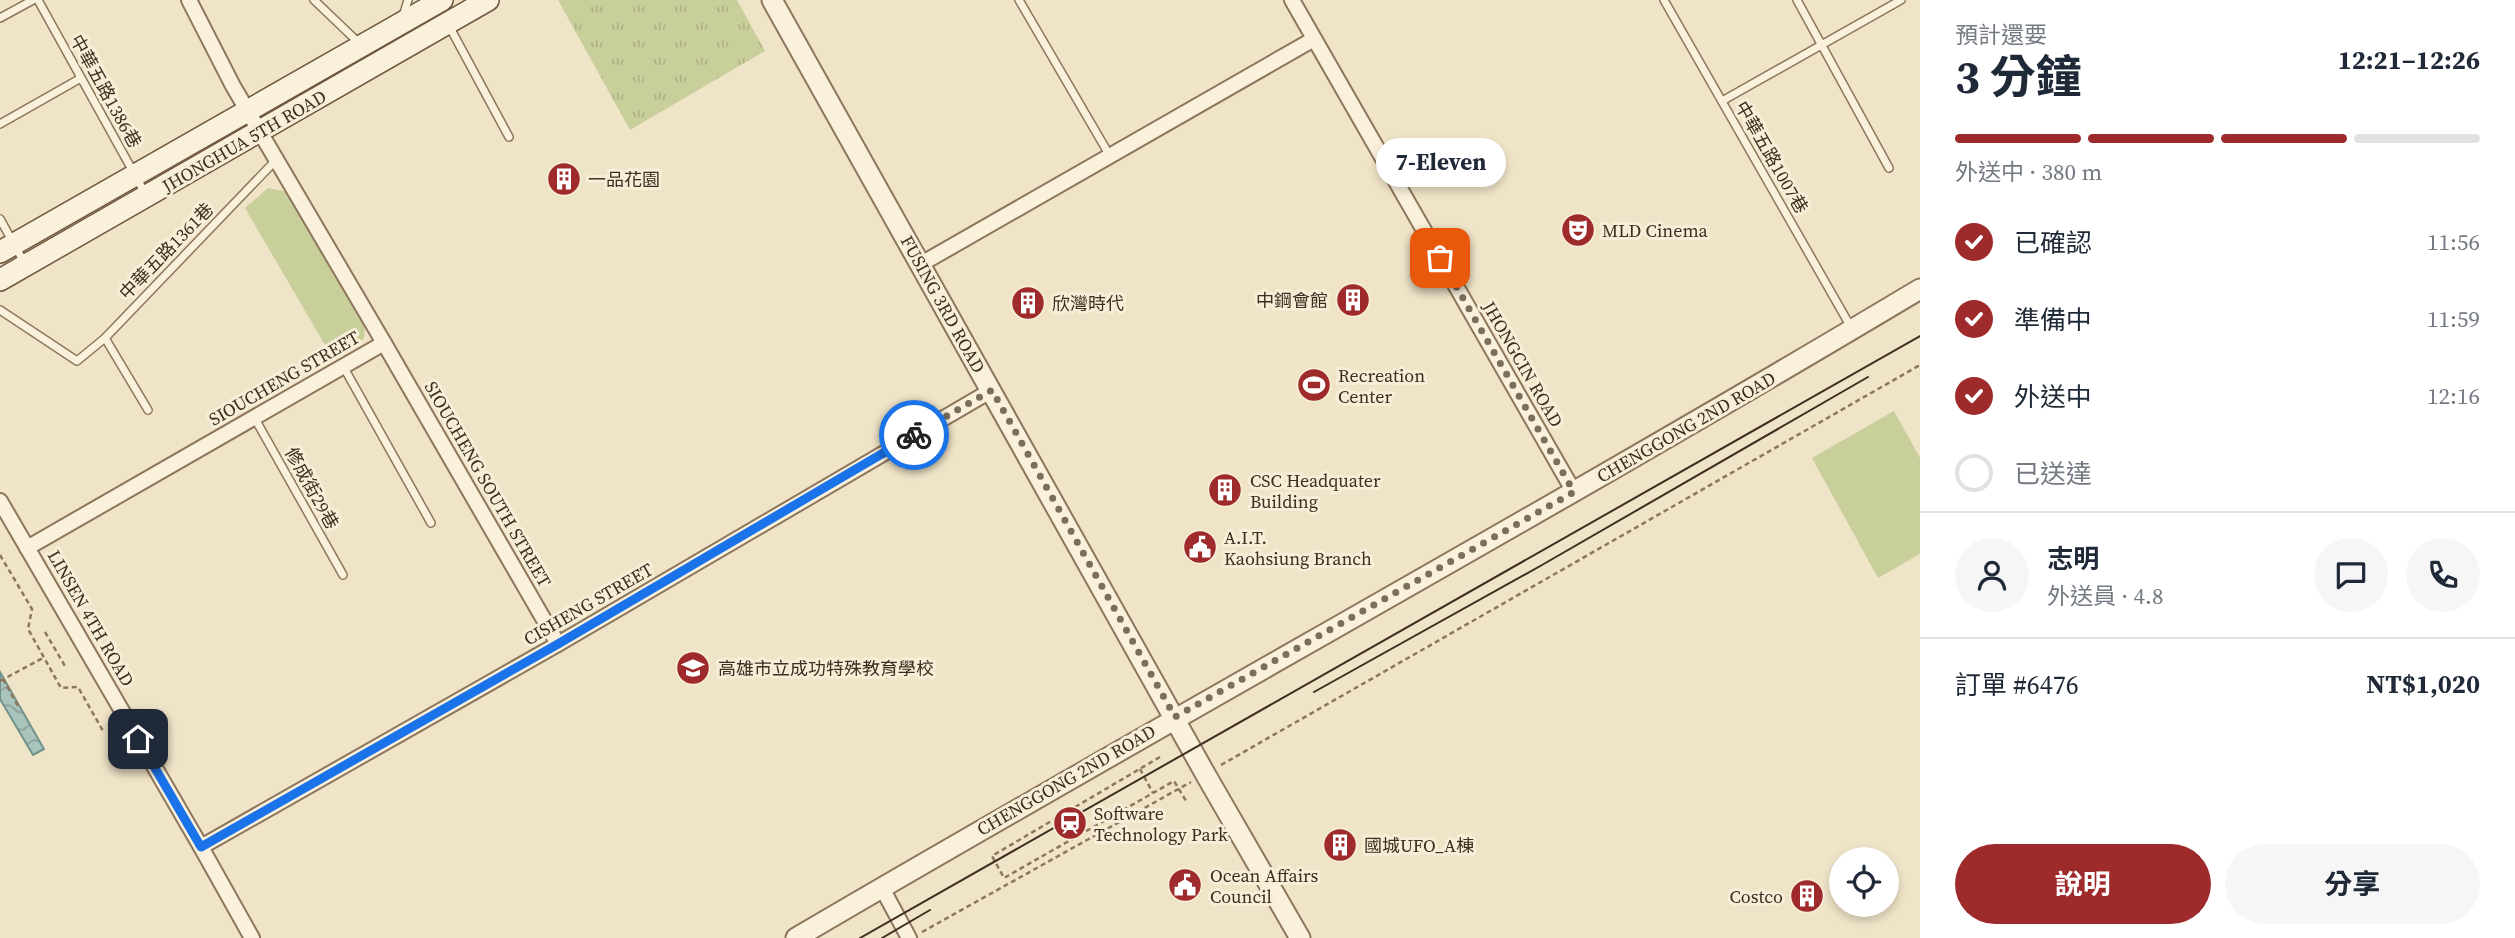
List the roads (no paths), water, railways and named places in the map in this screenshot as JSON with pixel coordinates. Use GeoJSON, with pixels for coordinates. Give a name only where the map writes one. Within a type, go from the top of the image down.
{"type":"FeatureCollection","features":[{"type":"Feature","properties":{"kind":"main road","name":"JHONGHUA 5TH ROAD"},"geometry":{"type":"LineString","coordinates":[[7,248],[442,0]]}},
{"type":"Feature","properties":{"kind":"main road","name":"JHONGHUA 5TH ROAD"},"geometry":{"type":"LineString","coordinates":[[0,281],[488,0]]}},
{"type":"Feature","properties":{"kind":"street","name":"SIOUCHENG STREET"},"geometry":{"type":"LineString","coordinates":[[27,548],[384,343],[276,160],[189,0]]}},
{"type":"Feature","properties":{"kind":"street","name":"FUSING 3RD ROAD"},"geometry":{"type":"LineString","coordinates":[[772,0],[1209,781],[1300,938]]}},
{"type":"Feature","properties":{"kind":"street","name":"JHONGCIN ROAD"},"geometry":{"type":"LineString","coordinates":[[1292,0],[1574,492]]}},
{"type":"Feature","properties":{"kind":"street"},"geometry":{"type":"LineString","coordinates":[[921,264],[1314,39]]}},
{"type":"Feature","properties":{"kind":"street","name":"CHENGGONG 2ND ROAD"},"geometry":{"type":"LineString","coordinates":[[796,938],[1175,717],[1574,492],[1920,289]]}},
{"type":"Feature","properties":{"kind":"street","name":"SIOUCHENG SOUTH STREET"},"geometry":{"type":"LineString","coordinates":[[384,343],[558,644]]}},
{"type":"Feature","properties":{"kind":"street","name":"CISHENG STREET"},"geometry":{"type":"LineString","coordinates":[[201,847],[558,644],[992,390]]}},
{"type":"Feature","properties":{"kind":"street","name":"LINSEN 4TH ROAD"},"geometry":{"type":"LineString","coordinates":[[0,501],[252,938]]}},
{"type":"Feature","properties":{"kind":"street"},"geometry":{"type":"LineString","coordinates":[[882,888],[915,935]]}},
{"type":"Feature","properties":{"kind":"lane"},"geometry":{"type":"LineString","coordinates":[[0,18],[35,0]]}},
{"type":"Feature","properties":{"kind":"lane","name":"中華五路1386巷"},"geometry":{"type":"LineString","coordinates":[[35,0],[147,197]]}},
{"type":"Feature","properties":{"kind":"lane"},"geometry":{"type":"LineString","coordinates":[[314,0],[362,46]]}},
{"type":"Feature","properties":{"kind":"lane"},"geometry":{"type":"LineString","coordinates":[[401,24],[408,0]]}},
{"type":"Feature","properties":{"kind":"lane"},"geometry":{"type":"LineString","coordinates":[[1019,0],[1110,156]]}},
{"type":"Feature","properties":{"kind":"lane","name":"中華五路1007巷"},"geometry":{"type":"LineString","coordinates":[[1664,0],[1852,329]]}},
{"type":"Feature","properties":{"kind":"lane"},"geometry":{"type":"LineString","coordinates":[[1797,0],[1889,168]]}},
{"type":"Feature","properties":{"kind":"lane"},"geometry":{"type":"LineString","coordinates":[[1722,101],[1901,0]]}},
{"type":"Feature","properties":{"kind":"lane"},"geometry":{"type":"LineString","coordinates":[[447,23],[509,137]]}},
{"type":"Feature","properties":{"kind":"lane"},"geometry":{"type":"LineString","coordinates":[[0,124],[81,78]]}},
{"type":"Feature","properties":{"kind":"lane","name":"中華五路1361巷"},"geometry":{"type":"LineString","coordinates":[[0,310],[77,361],[104,338],[276,160]]}},
{"type":"Feature","properties":{"kind":"lane"},"geometry":{"type":"LineString","coordinates":[[0,219],[7,248],[26,266]]}},
{"type":"Feature","properties":{"kind":"lane"},"geometry":{"type":"LineString","coordinates":[[104,338],[148,410]]}},
{"type":"Feature","properties":{"kind":"lane"},"geometry":{"type":"LineString","coordinates":[[343,366],[430,523]]}},
{"type":"Feature","properties":{"kind":"lane","name":"修成街29巷"},"geometry":{"type":"LineString","coordinates":[[254,418],[343,575]]}},
{"type":"Feature","properties":{"kind":"water"},"geometry":{"type":"Polygon","coordinates":[[[0,672],[44,749],[33,755],[0,699],[0,672]]]}},
{"type":"Feature","properties":{"kind":"tram line"},"geometry":{"type":"LineString","coordinates":[[860,938],[1920,336]]}},
{"type":"Feature","properties":{"kind":"tram line"},"geometry":{"type":"LineString","coordinates":[[1314,692],[1542,565],[1868,377]]}},
{"type":"Feature","properties":{"kind":"tram line"},"geometry":{"type":"LineString","coordinates":[[882,938],[930,910]]}},
{"type":"Feature","properties":{"kind":"place","name":"一品花園"},"geometry":{"type":"Point","coordinates":[564,179]}},
{"type":"Feature","properties":{"kind":"place","name":"MLD Cinema"},"geometry":{"type":"Point","coordinates":[1578,230]}},
{"type":"Feature","properties":{"kind":"place","name":"7-Eleven"},"geometry":{"type":"Point","coordinates":[1440,258]}},
{"type":"Feature","properties":{"kind":"place","name":"中鋼會館"},"geometry":{"type":"Point","coordinates":[1353,300]}},
{"type":"Feature","properties":{"kind":"place","name":"欣灣時代"},"geometry":{"type":"Point","coordinates":[1028,303]}},
{"type":"Feature","properties":{"kind":"place","name":"Recreation Center"},"geometry":{"type":"Point","coordinates":[1314,385]}},
{"type":"Feature","properties":{"kind":"place","name":"CSC Headquater Building"},"geometry":{"type":"Point","coordinates":[1225,490]}},
{"type":"Feature","properties":{"kind":"place","name":"A.I.T. Kaohsiung Branch"},"geometry":{"type":"Point","coordinates":[1200,547]}},
{"type":"Feature","properties":{"kind":"place","name":"高雄市立成功特殊教育學校"},"geometry":{"type":"Point","coordinates":[693,668]}},
{"type":"Feature","properties":{"kind":"place","name":"Software Technology Park"},"geometry":{"type":"Point","coordinates":[1070,823]}},
{"type":"Feature","properties":{"kind":"place","name":"國城UFO_A棟"},"geometry":{"type":"Point","coordinates":[1340,845]}},
{"type":"Feature","properties":{"kind":"place","name":"Ocean Affairs Council"},"geometry":{"type":"Point","coordinates":[1185,885]}},
{"type":"Feature","properties":{"kind":"place","name":"Costco"},"geometry":{"type":"Point","coordinates":[1807,896]}}]}
